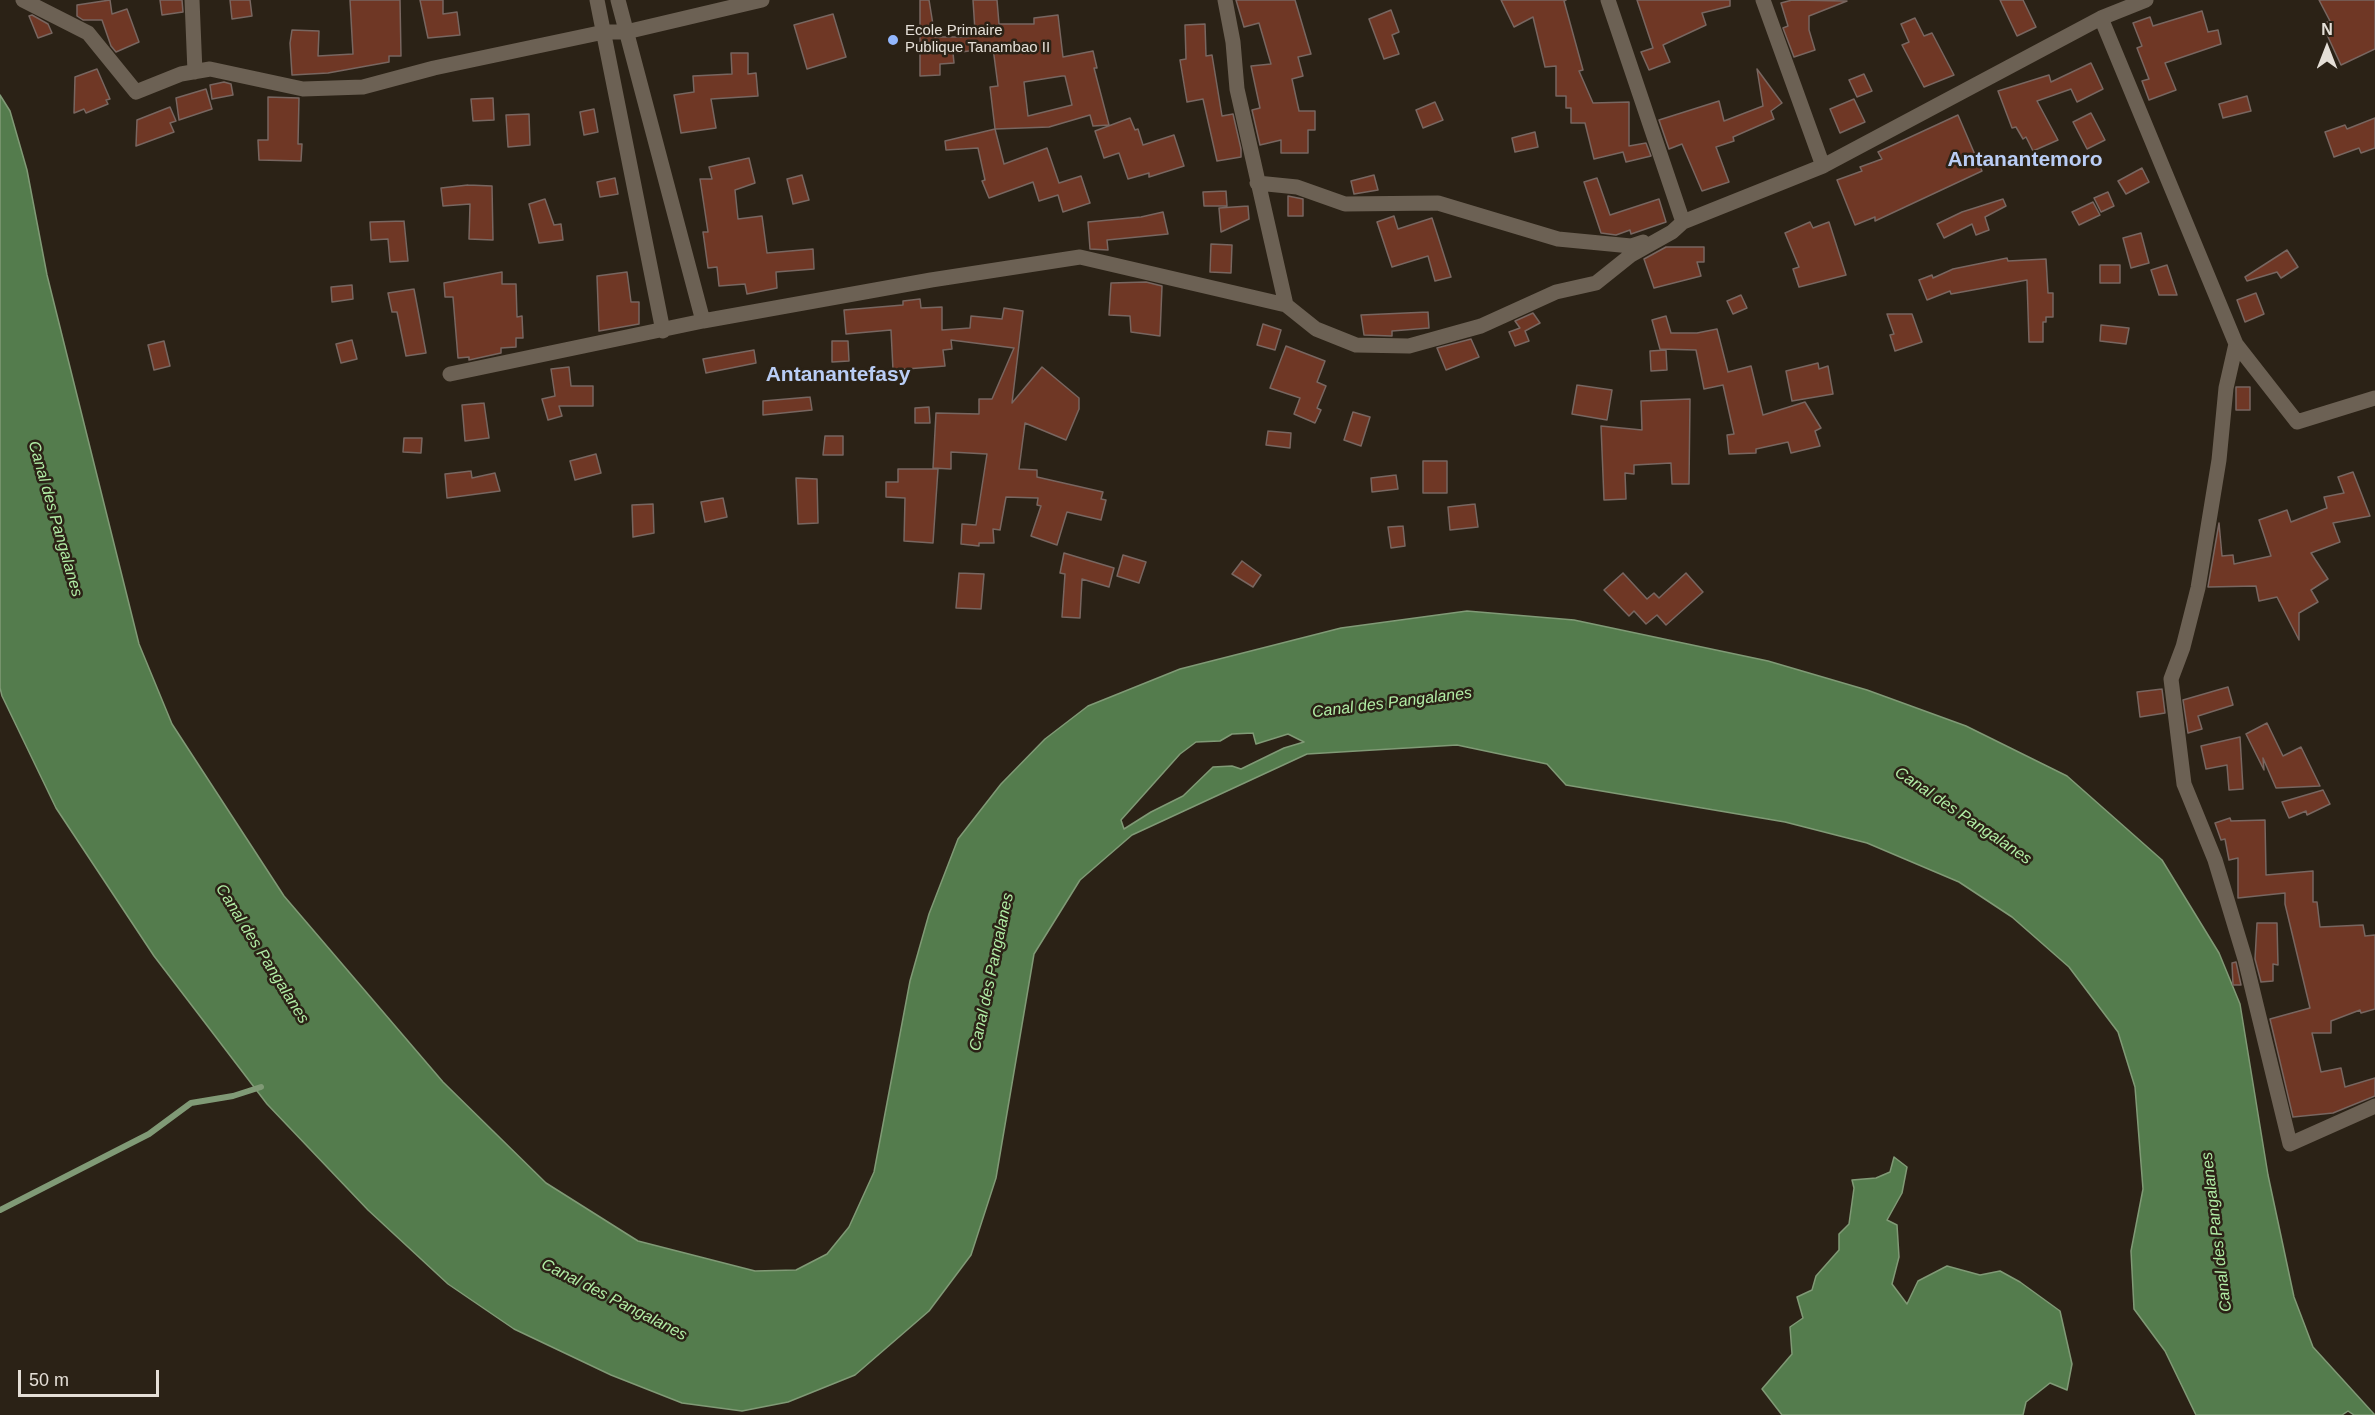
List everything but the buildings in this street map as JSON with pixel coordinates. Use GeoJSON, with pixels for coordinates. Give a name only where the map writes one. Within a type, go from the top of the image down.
{"type":"FeatureCollection","features":[{"type":"Feature","properties":{"kind":"street"},"geometry":{"type":"LineString","coordinates":[[23,0],[88,33],[136,92],[181,74],[210,69],[303,88],[363,87],[434,68],[604,32],[626,32],[762,0]]}},
{"type":"Feature","properties":{"kind":"street"},"geometry":{"type":"LineString","coordinates":[[192,0],[195,72]]}},
{"type":"Feature","properties":{"kind":"street"},"geometry":{"type":"LineString","coordinates":[[597,0],[663,332]]}},
{"type":"Feature","properties":{"kind":"street"},"geometry":{"type":"LineString","coordinates":[[618,0],[703,321]]}},
{"type":"Feature","properties":{"kind":"street"},"geometry":{"type":"LineString","coordinates":[[1225,0],[1233,42],[1237,89],[1286,305]]}},
{"type":"Feature","properties":{"kind":"street"},"geometry":{"type":"LineString","coordinates":[[1608,0],[1677,227]]}},
{"type":"Feature","properties":{"kind":"street"},"geometry":{"type":"LineString","coordinates":[[1763,0],[1822,166]]}},
{"type":"Feature","properties":{"kind":"street"},"geometry":{"type":"LineString","coordinates":[[1257,183],[1297,187],[1345,204],[1438,203],[1558,239],[1631,246],[1822,166],[2101,18],[2146,0]]}},
{"type":"Feature","properties":{"kind":"street"},"geometry":{"type":"LineString","coordinates":[[2101,18],[2236,344],[2297,422],[2375,398]]}},
{"type":"Feature","properties":{"kind":"street"},"geometry":{"type":"LineString","coordinates":[[450,374],[663,332],[703,321],[931,280],[1080,257],[1286,305],[1316,329],[1356,345],[1409,346],[1481,326],[1556,292],[1596,283],[1631,255],[1677,227]]}},
{"type":"Feature","properties":{"kind":"street"},"geometry":{"type":"LineString","coordinates":[[2236,344],[2226,388],[2219,460],[2198,588],[2183,647],[2170,679],[2184,784],[2215,860],[2242,948],[2290,1144],[2375,1106]]}},
{"type":"Feature","properties":{"kind":"water","name":"Canal des Pangalanes"},"geometry":{"type":"Polygon","coordinates":[[[0,95],[10,111],[27,170],[47,275],[139,644],[172,724],[284,896],[443,1082],[546,1183],[638,1241],[755,1271],[796,1270],[827,1254],[849,1227],[874,1172],[910,981],[929,914],[958,839],[1001,784],[1045,739],[1088,706],[1180,669],[1341,628],[1467,611],[1574,620],[1768,661],[1867,690],[1966,726],[2067,776],[2162,860],[2219,953],[2240,1004],[2268,1175],[2294,1297],[2313,1347],[2375,1415],[2354,1415],[2348,1411],[2342,1415],[2196,1415],[2165,1351],[2134,1309],[2131,1251],[2143,1189],[2135,1087],[2118,1032],[2069,967],[2012,917],[1959,882],[1867,843],[1785,822],[1566,785],[1547,764],[1457,745],[1307,754],[1132,835],[1080,880],[1034,954],[996,1178],[971,1255],[929,1311],[855,1375],[788,1402],[742,1411],[682,1403],[611,1375],[514,1329],[448,1284],[368,1210],[267,1104],[154,956],[56,808],[0,688],[0,95]],[[1253,733],[1232,734],[1220,741],[1196,742],[1180,754],[1121,820],[1124,829],[1183,796],[1213,767],[1232,766],[1241,769],[1284,748],[1304,742],[1288,734],[1256,744],[1253,733]]]}},
{"type":"Feature","properties":{"kind":"water"},"geometry":{"type":"Polygon","coordinates":[[[1894,1157],[1907,1167],[1902,1193],[1887,1220],[1897,1225],[1899,1257],[1892,1284],[1907,1304],[1918,1281],[1947,1266],[1980,1275],[2000,1271],[2020,1282],[2060,1311],[2072,1364],[2067,1390],[2050,1383],[2026,1402],[2023,1415],[1782,1415],[1762,1389],[1792,1354],[1790,1327],[1803,1318],[1797,1297],[1812,1290],[1816,1276],[1839,1250],[1839,1234],[1849,1224],[1854,1188],[1852,1180],[1876,1178],[1890,1172],[1894,1157]]]}},
{"type":"Feature","properties":{"kind":"waterway"},"geometry":{"type":"LineString","coordinates":[[0,1210],[149,1134],[191,1103],[233,1096],[261,1087]]}},
{"type":"Feature","properties":{"kind":"place","name":"Ecole Primaire Publique Tanambao II"},"geometry":{"type":"Point","coordinates":[893,40]}},
{"type":"Feature","properties":{"kind":"district","name":"Antanantemoro"},"geometry":{"type":"Point","coordinates":[2025,160]}},
{"type":"Feature","properties":{"kind":"district","name":"Antanantefasy"},"geometry":{"type":"Point","coordinates":[838,375]}}]}
